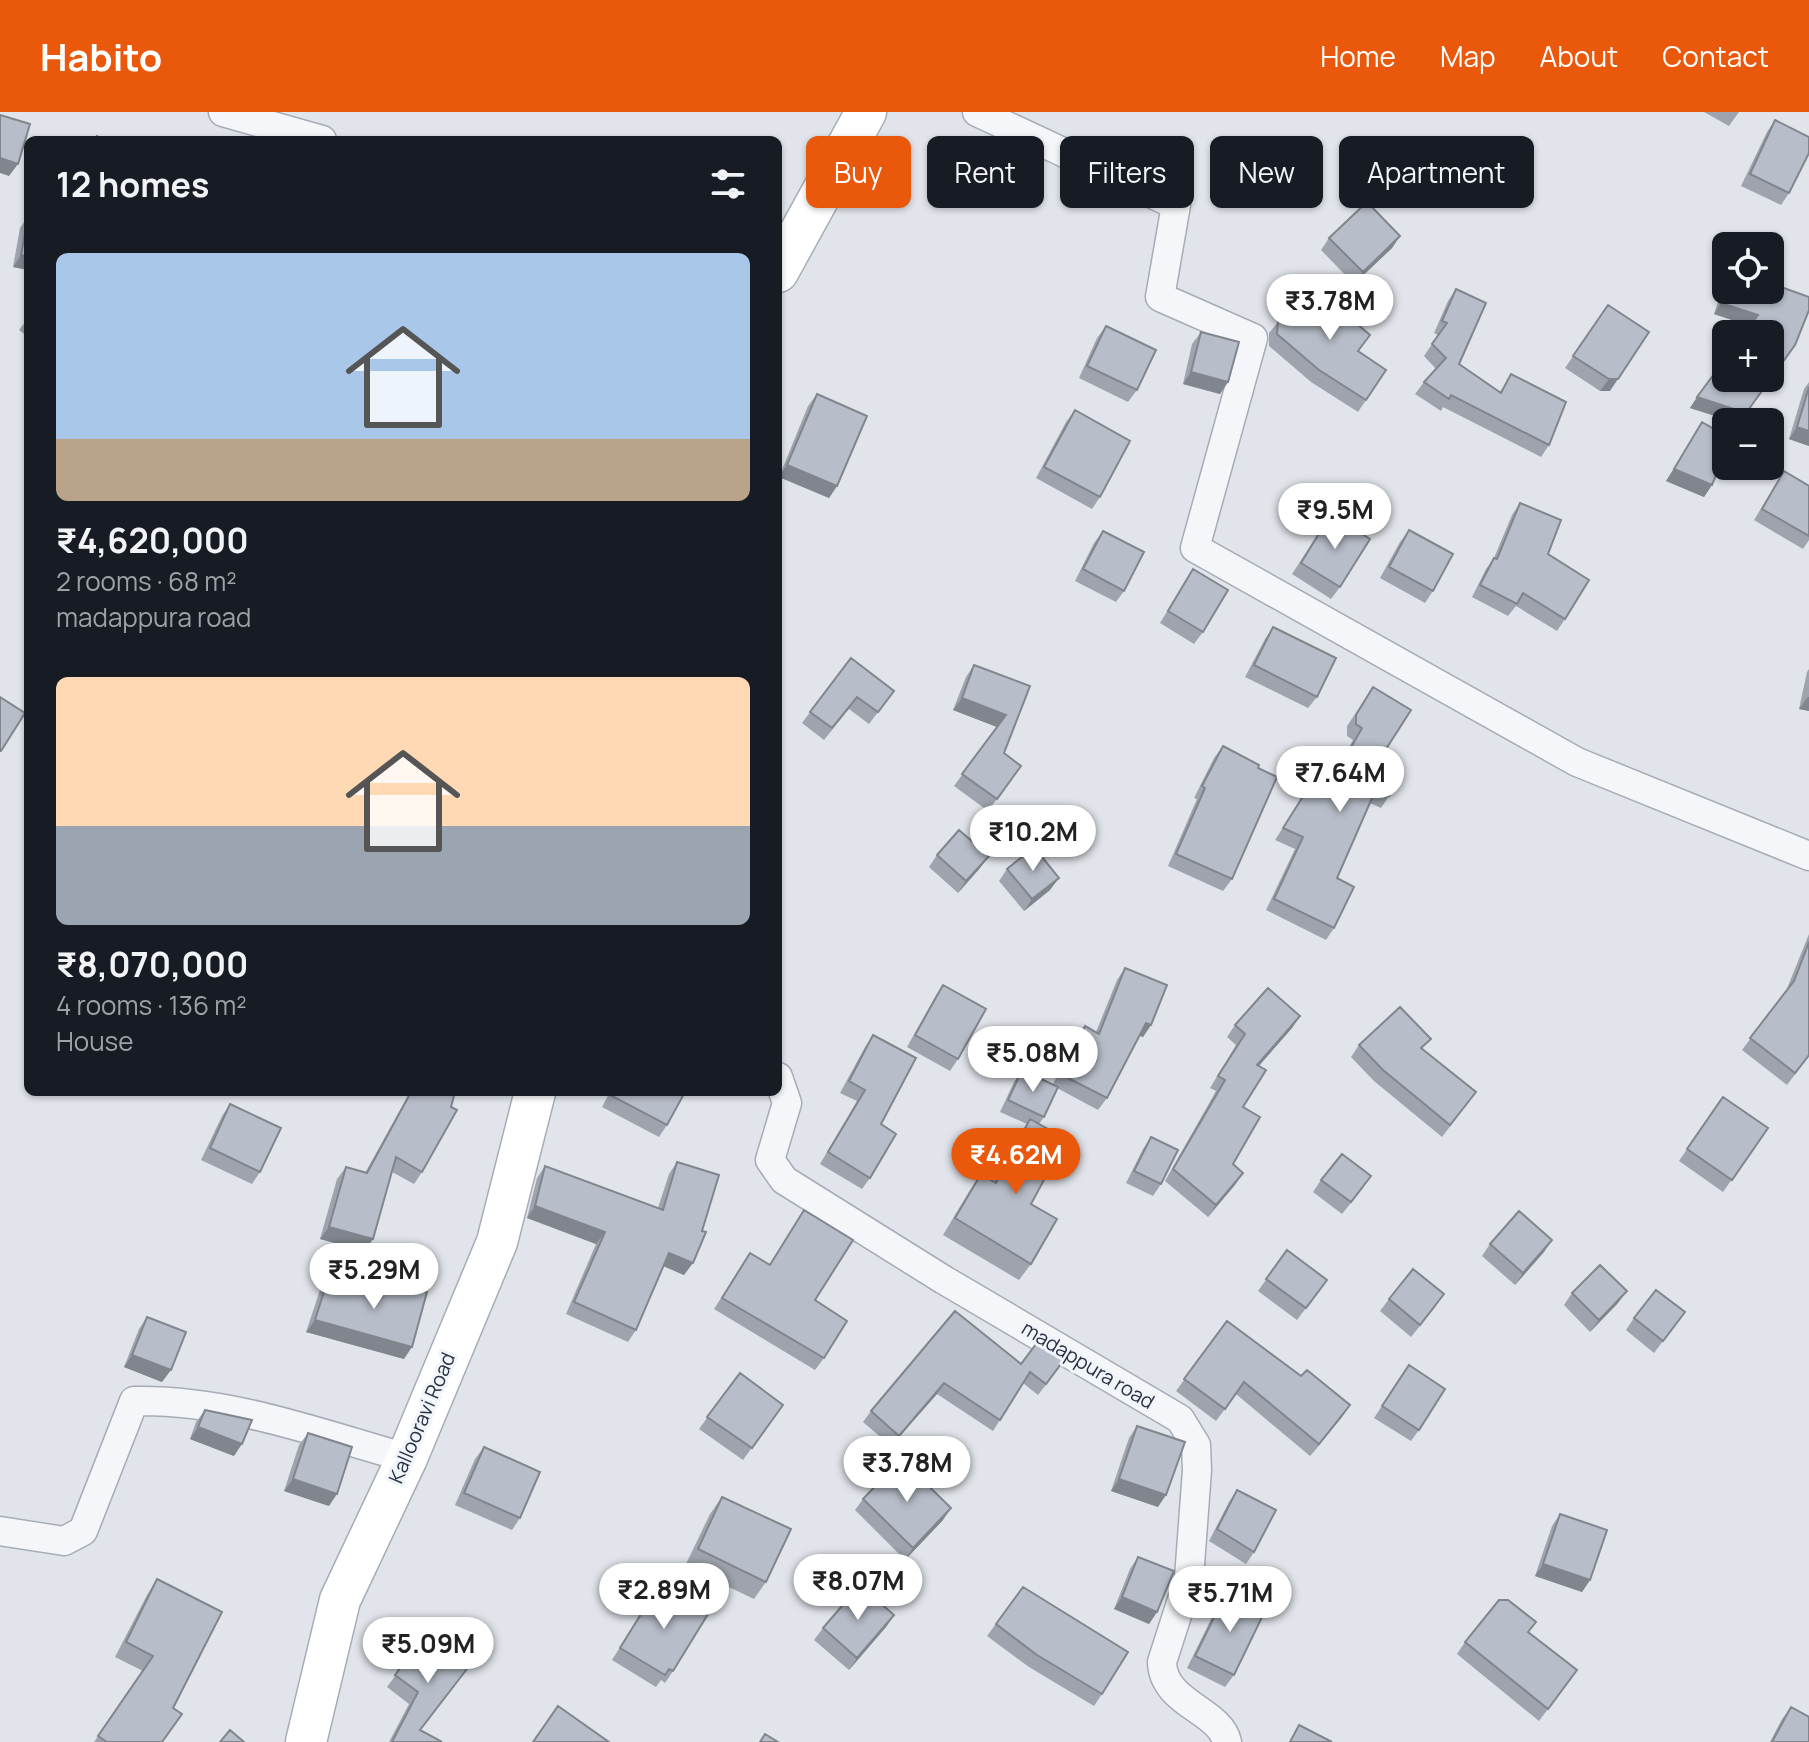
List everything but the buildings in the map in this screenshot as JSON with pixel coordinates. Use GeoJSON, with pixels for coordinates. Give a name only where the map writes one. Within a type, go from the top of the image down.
{"type":"FeatureCollection","features":[{"type":"Feature","properties":{"kind":"main road"},"geometry":{"type":"LineString","coordinates":[[782,265],[866,112]]}},
{"type":"Feature","properties":{"kind":"main road","name":"Kallooravi Road"},"geometry":{"type":"LineString","coordinates":[[306,1742],[340,1600],[407,1458],[497,1242],[534,1096]]}},
{"type":"Feature","properties":{"kind":"street"},"geometry":{"type":"LineString","coordinates":[[223,112],[308,136]]}},
{"type":"Feature","properties":{"kind":"street"},"geometry":{"type":"LineString","coordinates":[[977,112],[1176,205],[1160,297],[1253,338],[1195,548],[1577,762],[1809,856]]}},
{"type":"Feature","properties":{"kind":"street","name":"madappura road"},"geometry":{"type":"LineString","coordinates":[[782,1089],[787,1103],[770,1160],[784,1180],[944,1280],[1180,1419],[1196,1445],[1197,1470],[1189,1578],[1162,1662],[1163,1673],[1186,1703],[1223,1730],[1227,1742]]}},
{"type":"Feature","properties":{"kind":"street"},"geometry":{"type":"LineString","coordinates":[[0,1531],[64,1541],[83,1531],[91,1518],[134,1401],[182,1400],[256,1416],[407,1458]]}}]}
